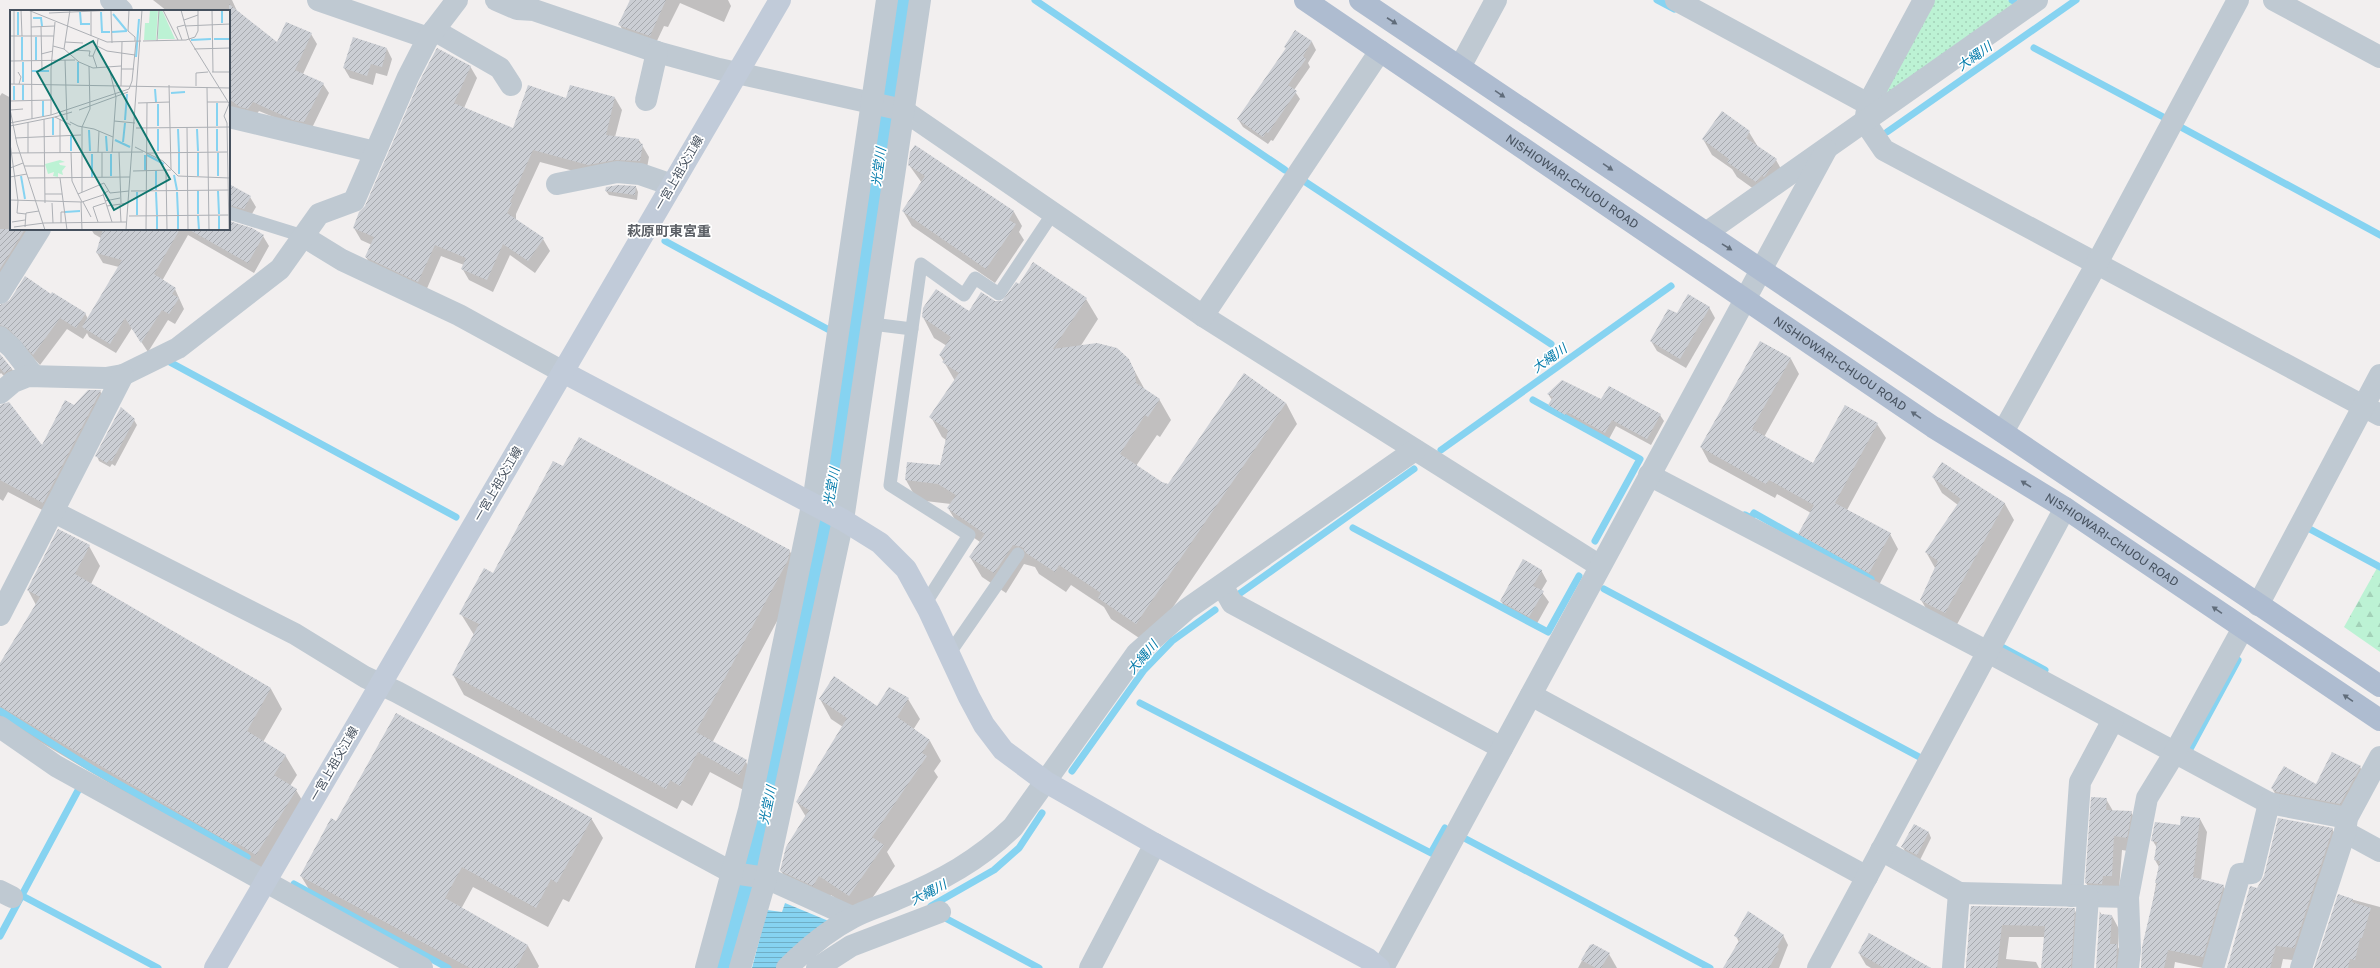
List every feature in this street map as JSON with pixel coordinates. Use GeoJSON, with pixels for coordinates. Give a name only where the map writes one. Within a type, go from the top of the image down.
{"type":"FeatureCollection","features":[{"type":"Feature","properties":{"kind":"main road","name":"一宮上祖父江線"},"geometry":{"type":"LineString","coordinates":[[215,968],[780,0]]}},
{"type":"Feature","properties":{"kind":"main road","name":"NISHIOWARI-CHUOU ROAD"},"geometry":{"type":"LineString","coordinates":[[1305,0],[1933,427],[2065,508],[2380,720]]}},
{"type":"Feature","properties":{"kind":"main road"},"geometry":{"type":"LineString","coordinates":[[1360,0],[2380,686]]}},
{"type":"Feature","properties":{"kind":"main road"},"geometry":{"type":"LineString","coordinates":[[563,372],[841,518],[880,543],[906,569],[925,604],[969,697],[984,725],[1003,750],[1046,782],[1154,844],[1368,959],[1379,968]]}},
{"type":"Feature","properties":{"kind":"street"},"geometry":{"type":"LineString","coordinates":[[111,0],[121,10]]}},
{"type":"Feature","properties":{"kind":"street"},"geometry":{"type":"LineString","coordinates":[[318,0],[431,34],[500,68],[511,85]]}},
{"type":"Feature","properties":{"kind":"street"},"geometry":{"type":"LineString","coordinates":[[0,393],[14,382],[28,376],[106,378],[123,375],[178,348],[256,290],[280,269],[319,214],[354,201],[408,77],[431,34],[457,0]]}},
{"type":"Feature","properties":{"kind":"street"},"geometry":{"type":"LineString","coordinates":[[496,0],[517,8],[534,10],[657,52],[737,74],[901,109],[1203,316],[1415,450],[1460,476],[1600,566]]}},
{"type":"Feature","properties":{"kind":"street"},"geometry":{"type":"LineString","coordinates":[[706,968],[735,873],[814,504],[887,0]]}},
{"type":"Feature","properties":{"kind":"street"},"geometry":{"type":"LineString","coordinates":[[740,968],[764,878],[841,518],[872,324],[901,109],[920,0]]}},
{"type":"Feature","properties":{"kind":"street"},"geometry":{"type":"LineString","coordinates":[[1460,67],[1496,0]]}},
{"type":"Feature","properties":{"kind":"street"},"geometry":{"type":"LineString","coordinates":[[1676,0],[1866,113],[1884,150],[2096,265],[2372,410]]}},
{"type":"Feature","properties":{"kind":"street"},"geometry":{"type":"LineString","coordinates":[[1866,113],[1924,0]]}},
{"type":"Feature","properties":{"kind":"street"},"geometry":{"type":"LineString","coordinates":[[1706,233],[1826,150],[1866,113],[2037,0]]}},
{"type":"Feature","properties":{"kind":"street"},"geometry":{"type":"LineString","coordinates":[[2003,432],[2096,265],[2238,0]]}},
{"type":"Feature","properties":{"kind":"street"},"geometry":{"type":"LineString","coordinates":[[2274,0],[2380,58]]}},
{"type":"Feature","properties":{"kind":"street"},"geometry":{"type":"LineString","coordinates":[[1203,316],[1380,51]]}},
{"type":"Feature","properties":{"kind":"street"},"geometry":{"type":"LineString","coordinates":[[646,100],[657,52]]}},
{"type":"Feature","properties":{"kind":"street"},"geometry":{"type":"LineString","coordinates":[[230,117],[376,152]]}},
{"type":"Feature","properties":{"kind":"street"},"geometry":{"type":"LineString","coordinates":[[1383,968],[1826,150]]}},
{"type":"Feature","properties":{"kind":"street"},"geometry":{"type":"LineString","coordinates":[[557,184],[617,172],[640,174],[672,185]]}},
{"type":"Feature","properties":{"kind":"street"},"geometry":{"type":"LineString","coordinates":[[0,293],[39,230]]}},
{"type":"Feature","properties":{"kind":"street"},"geometry":{"type":"LineString","coordinates":[[303,236],[342,260],[459,315],[563,372]]}},
{"type":"Feature","properties":{"kind":"street"},"geometry":{"type":"LineString","coordinates":[[0,337],[12,348],[34,376]]}},
{"type":"Feature","properties":{"kind":"street"},"geometry":{"type":"LineString","coordinates":[[0,615],[123,375]]}},
{"type":"Feature","properties":{"kind":"street"},"geometry":{"type":"LineString","coordinates":[[2258,604],[2372,410],[2380,375]]}},
{"type":"Feature","properties":{"kind":"street"},"geometry":{"type":"LineString","coordinates":[[787,968],[812,943],[852,917],[926,887],[965,866],[993,846],[1013,827],[1137,653],[1186,608],[1222,585],[1415,450]]}},
{"type":"Feature","properties":{"kind":"street"},"geometry":{"type":"LineString","coordinates":[[1649,475],[1988,652],[2174,754],[2269,803],[2346,825],[2380,851]]}},
{"type":"Feature","properties":{"kind":"street"},"geometry":{"type":"LineString","coordinates":[[1818,968],[2065,508]]}},
{"type":"Feature","properties":{"kind":"street"},"geometry":{"type":"LineString","coordinates":[[54,512],[295,634],[380,684],[735,873],[764,878],[852,917]]}},
{"type":"Feature","properties":{"kind":"street"},"geometry":{"type":"LineString","coordinates":[[1222,585],[1232,602],[1502,748]]}},
{"type":"Feature","properties":{"kind":"street"},"geometry":{"type":"LineString","coordinates":[[2128,968],[2130,950],[2128,897],[2147,798],[2174,754],[2243,628]]}},
{"type":"Feature","properties":{"kind":"street"},"geometry":{"type":"LineString","coordinates":[[1531,695],[1867,877]]}},
{"type":"Feature","properties":{"kind":"street"},"geometry":{"type":"LineString","coordinates":[[2083,968],[2080,896],[2080,782],[2113,720]]}},
{"type":"Feature","properties":{"kind":"street"},"geometry":{"type":"LineString","coordinates":[[0,727],[56,766],[422,968]]}},
{"type":"Feature","properties":{"kind":"street"},"geometry":{"type":"LineString","coordinates":[[2301,968],[2346,825],[2380,757]]}},
{"type":"Feature","properties":{"kind":"street"},"geometry":{"type":"LineString","coordinates":[[2213,968],[2240,874],[2252,873],[2269,803]]}},
{"type":"Feature","properties":{"kind":"street"},"geometry":{"type":"LineString","coordinates":[[1090,968],[1154,844]]}},
{"type":"Feature","properties":{"kind":"street"},"geometry":{"type":"LineString","coordinates":[[1881,850],[1959,894],[2128,897]]}},
{"type":"Feature","properties":{"kind":"street"},"geometry":{"type":"LineString","coordinates":[[1953,968],[1959,894]]}},
{"type":"Feature","properties":{"kind":"street"},"geometry":{"type":"LineString","coordinates":[[818,968],[851,946],[940,912]]}},
{"type":"Feature","properties":{"kind":"lane"},"geometry":{"type":"LineString","coordinates":[[925,604],[969,535],[890,485],[921,264],[964,295],[975,278],[999,294],[1053,213]]}},
{"type":"Feature","properties":{"kind":"lane"},"geometry":{"type":"LineString","coordinates":[[230,214],[303,236]]}},
{"type":"Feature","properties":{"kind":"lane"},"geometry":{"type":"LineString","coordinates":[[872,324],[912,329]]}},
{"type":"Feature","properties":{"kind":"lane"},"geometry":{"type":"LineString","coordinates":[[949,654],[1018,554]]}},
{"type":"Feature","properties":{"kind":"green space"},"geometry":{"type":"Polygon","coordinates":[[[1933,0],[2007,0],[2018,6],[1879,102],[1933,0]]]}},
{"type":"Feature","properties":{"kind":"green space"},"geometry":{"type":"Polygon","coordinates":[[[2377,568],[2380,570],[2380,652],[2344,627],[2377,568]]]}},
{"type":"Feature","properties":{"kind":"water"},"geometry":{"type":"Polygon","coordinates":[[[785,903],[831,922],[777,968],[752,968],[767,910],[782,912],[785,903]]]}},
{"type":"Feature","properties":{"kind":"building"},"geometry":{"type":"Polygon","coordinates":[[[630,0],[666,0],[650,36],[618,25],[630,0]]]}},
{"type":"Feature","properties":{"kind":"building"},"geometry":{"type":"Polygon","coordinates":[[[229,4],[277,42],[286,22],[312,33],[295,70],[324,83],[304,122],[293,120],[253,102],[248,109],[240,107],[230,100],[229,4]]]}},
{"type":"Feature","properties":{"kind":"building"},"geometry":{"type":"Polygon","coordinates":[[[1295,30],[1312,41],[1303,56],[1306,59],[1288,85],[1297,91],[1268,133],[1266,132],[1263,137],[1237,119],[1286,48],[1284,47],[1295,30]]]}},
{"type":"Feature","properties":{"kind":"building"},"geometry":{"type":"Polygon","coordinates":[[[353,37],[387,48],[382,67],[371,64],[367,76],[343,68],[353,37]]]}},
{"type":"Feature","properties":{"kind":"building"},"geometry":{"type":"Polygon","coordinates":[[[437,48],[471,66],[454,103],[513,128],[528,85],[566,98],[570,85],[615,97],[606,135],[639,139],[639,143],[643,144],[640,161],[615,160],[588,165],[533,150],[510,202],[512,203],[507,213],[544,238],[528,261],[503,244],[487,280],[461,269],[466,258],[435,245],[418,282],[365,257],[374,237],[353,228],[359,212],[365,206],[419,82],[437,48]]]}},
{"type":"Feature","properties":{"kind":"building"},"geometry":{"type":"Polygon","coordinates":[[[1722,111],[1750,131],[1746,138],[1777,159],[1764,177],[1762,175],[1756,182],[1727,162],[1729,159],[1702,139],[1722,111]]]}},
{"type":"Feature","properties":{"kind":"building"},"geometry":{"type":"Polygon","coordinates":[[[915,145],[1014,211],[1009,220],[1016,224],[986,269],[902,211],[925,176],[908,165],[910,152],[915,145]]]}},
{"type":"Feature","properties":{"kind":"building"},"geometry":{"type":"Polygon","coordinates":[[[230,185],[251,196],[244,209],[230,205],[230,185]]]}},
{"type":"Feature","properties":{"kind":"building"},"geometry":{"type":"Polygon","coordinates":[[[618,185],[636,186],[635,195],[605,191],[606,187],[618,185]]]}},
{"type":"Feature","properties":{"kind":"building"},"geometry":{"type":"Polygon","coordinates":[[[230,221],[252,228],[264,235],[248,263],[190,230],[230,230],[230,221]]]}},
{"type":"Feature","properties":{"kind":"building"},"geometry":{"type":"Polygon","coordinates":[[[0,229],[24,230],[0,269],[0,229]]]}},
{"type":"Feature","properties":{"kind":"building"},"geometry":{"type":"Polygon","coordinates":[[[103,230],[179,230],[154,274],[176,288],[172,294],[179,298],[169,314],[162,310],[141,343],[125,318],[110,344],[82,327],[122,260],[96,253],[103,230]]]}},
{"type":"Feature","properties":{"kind":"building"},"geometry":{"type":"Polygon","coordinates":[[[1033,262],[1087,298],[1053,349],[1097,343],[1117,348],[1129,359],[1135,372],[1136,383],[1160,399],[1148,417],[1145,415],[1120,454],[1162,482],[1168,484],[1244,373],[1286,403],[1136,624],[1098,598],[1101,593],[1059,565],[1055,572],[1026,553],[1022,547],[1013,545],[994,573],[969,557],[985,534],[947,508],[956,495],[938,484],[905,480],[907,462],[940,465],[948,430],[929,417],[959,373],[942,362],[945,359],[939,355],[951,337],[922,317],[923,308],[936,289],[969,311],[981,292],[995,301],[1002,301],[1016,282],[1019,284],[1033,262]]]}},
{"type":"Feature","properties":{"kind":"building"},"geometry":{"type":"Polygon","coordinates":[[[25,276],[51,294],[52,292],[86,313],[76,328],[60,318],[33,355],[8,328],[0,325],[0,305],[10,300],[25,276]]]}},
{"type":"Feature","properties":{"kind":"building"},"geometry":{"type":"Polygon","coordinates":[[[1688,294],[1710,307],[1680,359],[1650,341],[1668,309],[1677,313],[1688,294]]]}},
{"type":"Feature","properties":{"kind":"building"},"geometry":{"type":"Polygon","coordinates":[[[1760,341],[1791,358],[1752,429],[1813,463],[1845,405],[1878,423],[1835,503],[1891,533],[1869,573],[1798,534],[1814,505],[1769,480],[1766,484],[1700,447],[1760,341]]]}},
{"type":"Feature","properties":{"kind":"building"},"geometry":{"type":"Polygon","coordinates":[[[0,354],[12,369],[4,373],[0,368],[0,354]]]}},
{"type":"Feature","properties":{"kind":"building"},"geometry":{"type":"Polygon","coordinates":[[[1562,380],[1601,399],[1609,386],[1661,414],[1647,439],[1612,420],[1605,433],[1567,412],[1565,415],[1548,405],[1553,397],[1547,394],[1562,380]]]}},
{"type":"Feature","properties":{"kind":"building"},"geometry":{"type":"Polygon","coordinates":[[[88,390],[101,390],[43,503],[0,480],[0,405],[9,402],[42,445],[65,400],[74,405],[88,390]]]}},
{"type":"Feature","properties":{"kind":"building"},"geometry":{"type":"Polygon","coordinates":[[[121,407],[135,419],[112,461],[109,460],[107,463],[95,456],[121,407]]]}},
{"type":"Feature","properties":{"kind":"building"},"geometry":{"type":"Polygon","coordinates":[[[579,437],[790,550],[788,560],[696,732],[747,760],[739,775],[698,752],[680,786],[670,780],[666,789],[452,675],[479,624],[459,614],[484,568],[493,573],[553,461],[563,466],[579,437]]]}},
{"type":"Feature","properties":{"kind":"building"},"geometry":{"type":"Polygon","coordinates":[[[1942,462],[2005,503],[1945,613],[1920,600],[1938,561],[1925,552],[1961,499],[1932,477],[1942,462]]]}},
{"type":"Feature","properties":{"kind":"building"},"geometry":{"type":"Polygon","coordinates":[[[58,529],[90,545],[75,574],[271,688],[247,731],[286,755],[274,775],[297,789],[256,855],[234,841],[232,844],[0,706],[0,663],[40,597],[27,590],[58,529]]]}},
{"type":"Feature","properties":{"kind":"building"},"geometry":{"type":"Polygon","coordinates":[[[1523,559],[1542,570],[1533,586],[1544,591],[1529,617],[1500,601],[1523,559]]]}},
{"type":"Feature","properties":{"kind":"building"},"geometry":{"type":"Polygon","coordinates":[[[834,676],[877,706],[889,687],[909,698],[897,717],[930,740],[922,753],[927,756],[872,837],[884,845],[849,896],[819,876],[813,886],[780,871],[786,847],[809,810],[796,802],[847,718],[819,699],[834,676]]]}},
{"type":"Feature","properties":{"kind":"building"},"geometry":{"type":"Polygon","coordinates":[[[396,713],[592,818],[557,883],[551,879],[536,908],[462,867],[445,898],[528,945],[516,968],[470,968],[300,876],[331,818],[336,821],[396,713]]]}},
{"type":"Feature","properties":{"kind":"building"},"geometry":{"type":"Polygon","coordinates":[[[2332,752],[2361,766],[2340,804],[2277,792],[2271,788],[2284,766],[2316,784],[2332,752]]]}},
{"type":"Feature","properties":{"kind":"building"},"geometry":{"type":"Polygon","coordinates":[[[2091,797],[2107,798],[2106,810],[2132,811],[2127,838],[2114,836],[2112,876],[2103,876],[2102,884],[2085,883],[2091,797]]]}},
{"type":"Feature","properties":{"kind":"building"},"geometry":{"type":"Polygon","coordinates":[[[2181,816],[2200,818],[2193,877],[2224,885],[2203,957],[2168,950],[2164,968],[2141,968],[2142,947],[2157,883],[2155,883],[2160,861],[2154,860],[2157,842],[2151,841],[2155,822],[2180,825],[2181,816]]]}},
{"type":"Feature","properties":{"kind":"building"},"geometry":{"type":"Polygon","coordinates":[[[2278,818],[2333,828],[2294,948],[2276,946],[2270,968],[2227,968],[2250,886],[2257,888],[2264,876],[2278,818]]]}},
{"type":"Feature","properties":{"kind":"building"},"geometry":{"type":"Polygon","coordinates":[[[1914,824],[1929,832],[1917,855],[1901,847],[1914,824]]]}},
{"type":"Feature","properties":{"kind":"building"},"geometry":{"type":"Polygon","coordinates":[[[2338,894],[2353,899],[2352,902],[2371,908],[2362,938],[2360,938],[2355,960],[2350,959],[2348,968],[2314,968],[2338,894]]]}},
{"type":"Feature","properties":{"kind":"building"},"geometry":{"type":"Polygon","coordinates":[[[1971,906],[2075,908],[2071,968],[2041,968],[2045,926],[2002,925],[1997,968],[1966,968],[1971,906]]]}},
{"type":"Feature","properties":{"kind":"building"},"geometry":{"type":"Polygon","coordinates":[[[2100,909],[2100,914],[2112,915],[2110,944],[2117,944],[2116,968],[2096,968],[2100,909]]]}},
{"type":"Feature","properties":{"kind":"building"},"geometry":{"type":"Polygon","coordinates":[[[1748,911],[1784,935],[1777,947],[1779,949],[1769,968],[1723,968],[1740,939],[1734,936],[1748,911]]]}},
{"type":"Feature","properties":{"kind":"building"},"geometry":{"type":"Polygon","coordinates":[[[1869,933],[1931,968],[1884,968],[1858,953],[1869,933]]]}},
{"type":"Feature","properties":{"kind":"building"},"geometry":{"type":"Polygon","coordinates":[[[1593,944],[1610,953],[1601,968],[1596,968],[1581,960],[1590,945],[1593,944]]]}},
{"type":"Feature","properties":{"kind":"waterway","name":"光堂川"},"geometry":{"type":"LineString","coordinates":[[725,968],[755,864],[791,682],[814,585],[833,484],[846,400],[880,144],[902,0]]}},
{"type":"Feature","properties":{"kind":"waterway"},"geometry":{"type":"LineString","coordinates":[[1035,0],[1285,170]]}},
{"type":"Feature","properties":{"kind":"waterway"},"geometry":{"type":"LineString","coordinates":[[1657,0],[1674,9]]}},
{"type":"Feature","properties":{"kind":"waterway","name":"大縄川"},"geometry":{"type":"LineString","coordinates":[[1887,132],[2076,0]]}},
{"type":"Feature","properties":{"kind":"waterway"},"geometry":{"type":"LineString","coordinates":[[2034,48],[2167,119]]}},
{"type":"Feature","properties":{"kind":"waterway"},"geometry":{"type":"LineString","coordinates":[[2177,125],[2380,235]]}},
{"type":"Feature","properties":{"kind":"waterway"},"geometry":{"type":"LineString","coordinates":[[1304,181],[1551,344]]}},
{"type":"Feature","properties":{"kind":"waterway"},"geometry":{"type":"LineString","coordinates":[[665,241],[831,331]]}},
{"type":"Feature","properties":{"kind":"waterway","name":"大縄川"},"geometry":{"type":"LineString","coordinates":[[1441,450],[1671,286]]}},
{"type":"Feature","properties":{"kind":"waterway"},"geometry":{"type":"LineString","coordinates":[[166,360],[456,517]]}},
{"type":"Feature","properties":{"kind":"waterway"},"geometry":{"type":"LineString","coordinates":[[1533,400],[1640,459],[1595,541]]}},
{"type":"Feature","properties":{"kind":"waterway","name":"大縄川"},"geometry":{"type":"LineString","coordinates":[[1239,594],[1414,469]]}},
{"type":"Feature","properties":{"kind":"waterway"},"geometry":{"type":"LineString","coordinates":[[1745,515],[1751,518],[1754,513],[1871,579]]}},
{"type":"Feature","properties":{"kind":"waterway"},"geometry":{"type":"LineString","coordinates":[[2306,527],[2380,567]]}},
{"type":"Feature","properties":{"kind":"waterway"},"geometry":{"type":"LineString","coordinates":[[1353,528],[1548,632],[1579,576]]}},
{"type":"Feature","properties":{"kind":"waterway"},"geometry":{"type":"LineString","coordinates":[[1604,589],[1923,759]]}},
{"type":"Feature","properties":{"kind":"waterway","name":"大縄川"},"geometry":{"type":"LineString","coordinates":[[1072,771],[1144,670],[1172,641],[1215,610]]}},
{"type":"Feature","properties":{"kind":"waterway"},"geometry":{"type":"LineString","coordinates":[[2002,647],[2045,670]]}},
{"type":"Feature","properties":{"kind":"waterway"},"geometry":{"type":"LineString","coordinates":[[2190,749],[2238,660]]}},
{"type":"Feature","properties":{"kind":"waterway"},"geometry":{"type":"LineString","coordinates":[[1140,703],[1431,853],[1445,828]]}},
{"type":"Feature","properties":{"kind":"waterway"},"geometry":{"type":"LineString","coordinates":[[0,711],[91,768],[247,857]]}},
{"type":"Feature","properties":{"kind":"waterway"},"geometry":{"type":"LineString","coordinates":[[0,936],[82,783]]}},
{"type":"Feature","properties":{"kind":"waterway","name":"大縄川"},"geometry":{"type":"LineString","coordinates":[[931,906],[994,870],[1019,848],[1042,813]]}},
{"type":"Feature","properties":{"kind":"waterway"},"geometry":{"type":"LineString","coordinates":[[1466,839],[1710,968]]}},
{"type":"Feature","properties":{"kind":"waterway"},"geometry":{"type":"LineString","coordinates":[[294,884],[448,968]]}},
{"type":"Feature","properties":{"kind":"waterway"},"geometry":{"type":"LineString","coordinates":[[19,894],[158,968]]}},
{"type":"Feature","properties":{"kind":"waterway"},"geometry":{"type":"LineString","coordinates":[[947,919],[1039,968]]}},
{"type":"Feature","properties":{"kind":"district","name":"萩原町東宮重"},"geometry":{"type":"Point","coordinates":[669,231]}}]}
